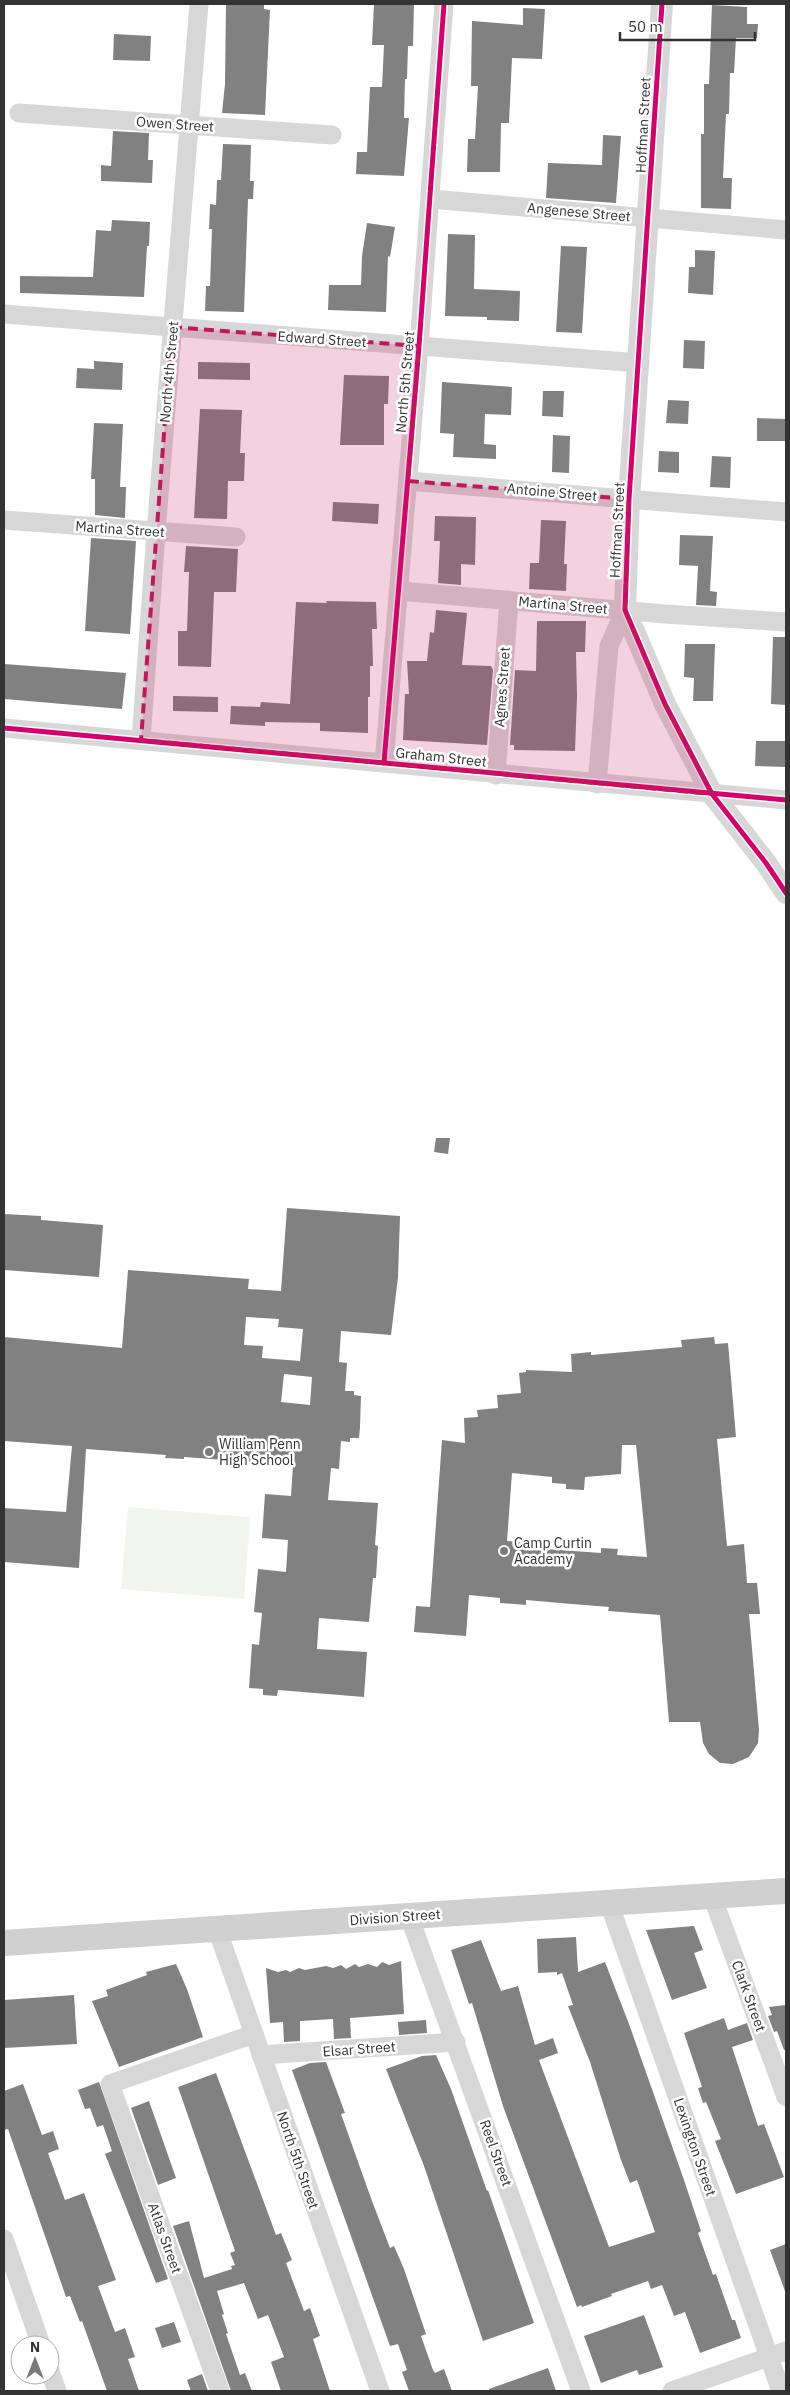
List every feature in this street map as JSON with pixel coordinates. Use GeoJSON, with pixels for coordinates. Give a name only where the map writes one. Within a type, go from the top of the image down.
{"type":"FeatureCollection","features":[{"type":"Feature","properties":{"kind":"main road","name":"Division Street"},"geometry":{"type":"LineString","coordinates":[[4,1943],[786,1891]]}},
{"type":"Feature","properties":{"kind":"street","name":"North 4th Street"},"geometry":{"type":"LineString","coordinates":[[142,740],[172,327],[200,4]]}},
{"type":"Feature","properties":{"kind":"street","name":"North 5th Street"},"geometry":{"type":"LineString","coordinates":[[384,763],[431,199],[444,4]]}},
{"type":"Feature","properties":{"kind":"street","name":"Hoffman Street"},"geometry":{"type":"LineString","coordinates":[[598,784],[609,646],[625,610],[630,499],[662,4]]}},
{"type":"Feature","properties":{"kind":"street","name":"Owen Street"},"geometry":{"type":"LineString","coordinates":[[19,113],[332,135]]}},
{"type":"Feature","properties":{"kind":"street","name":"Angenese Street"},"geometry":{"type":"LineString","coordinates":[[431,199],[786,230]]}},
{"type":"Feature","properties":{"kind":"street","name":"Edward Street"},"geometry":{"type":"LineString","coordinates":[[4,314],[640,363]]}},
{"type":"Feature","properties":{"kind":"street","name":"Antoine Street"},"geometry":{"type":"LineString","coordinates":[[408,480],[786,512]]}},
{"type":"Feature","properties":{"kind":"street","name":"Martina Street"},"geometry":{"type":"LineString","coordinates":[[4,520],[236,537]]}},
{"type":"Feature","properties":{"kind":"street","name":"Martina Street"},"geometry":{"type":"LineString","coordinates":[[399,591],[786,622]]}},
{"type":"Feature","properties":{"kind":"street","name":"Agnes Street"},"geometry":{"type":"LineString","coordinates":[[496,774],[508,600]]}},
{"type":"Feature","properties":{"kind":"street","name":"Hoffman Street"},"geometry":{"type":"LineString","coordinates":[[625,610],[665,704],[712,794],[766,863],[786,893]]}},
{"type":"Feature","properties":{"kind":"street","name":"Graham Street"},"geometry":{"type":"LineString","coordinates":[[4,728],[786,800]]}},
{"type":"Feature","properties":{"kind":"street","name":"Clark Street"},"geometry":{"type":"LineString","coordinates":[[712,1896],[786,2097]]}},
{"type":"Feature","properties":{"kind":"street","name":"Lexington Street"},"geometry":{"type":"LineString","coordinates":[[609,1902],[781,2391]]}},
{"type":"Feature","properties":{"kind":"street","name":"Reel Street"},"geometry":{"type":"LineString","coordinates":[[409,1916],[581,2391]]}},
{"type":"Feature","properties":{"kind":"street","name":"North 5th Street"},"geometry":{"type":"LineString","coordinates":[[217,1928],[380,2391]]}},
{"type":"Feature","properties":{"kind":"street","name":"Atlas Street"},"geometry":{"type":"LineString","coordinates":[[220,2391],[110,2084],[254,2034]]}},
{"type":"Feature","properties":{"kind":"street","name":"Elsar Street"},"geometry":{"type":"LineString","coordinates":[[262,2055],[456,2042]]}},
{"type":"Feature","properties":{"kind":"street"},"geometry":{"type":"LineString","coordinates":[[4,2239],[38,2335]]}},
{"type":"Feature","properties":{"kind":"street"},"geometry":{"type":"LineString","coordinates":[[672,2391],[786,2350]]}},
{"type":"Feature","properties":{"kind":"highlighted area"},"geometry":{"type":"Polygon","coordinates":[[[172,327],[419,346],[408,481],[629,499],[625,610],[665,704],[712,794],[141,740],[172,327]]]}},
{"type":"Feature","properties":{"kind":"shaded area"},"geometry":{"type":"Polygon","coordinates":[[[128,1507],[250,1517],[244,1599],[121,1589],[128,1507]]]}},
{"type":"Feature","properties":{"kind":"building"},"geometry":{"type":"Polygon","coordinates":[[[226,4],[264,4],[264,9],[270,10],[265,115],[222,113],[225,84],[226,4]]]}},
{"type":"Feature","properties":{"kind":"building"},"geometry":{"type":"Polygon","coordinates":[[[374,4],[414,4],[413,46],[408,46],[407,79],[405,79],[404,118],[409,118],[404,176],[356,174],[357,152],[367,152],[370,87],[382,87],[384,45],[372,45],[374,4]]]}},
{"type":"Feature","properties":{"kind":"building"},"geometry":{"type":"Polygon","coordinates":[[[712,5],[747,7],[747,24],[758,24],[757,38],[736,38],[734,73],[730,73],[729,114],[726,114],[723,178],[732,178],[731,209],[701,208],[701,134],[704,134],[704,84],[709,84],[712,5]]]}},
{"type":"Feature","properties":{"kind":"building"},"geometry":{"type":"Polygon","coordinates":[[[523,8],[545,9],[542,59],[512,58],[509,123],[501,123],[500,172],[467,172],[468,139],[475,139],[478,86],[471,86],[472,21],[523,25],[523,8]]]}},
{"type":"Feature","properties":{"kind":"building"},"geometry":{"type":"Polygon","coordinates":[[[114,34],[151,36],[150,61],[113,60],[114,34]]]}},
{"type":"Feature","properties":{"kind":"building"},"geometry":{"type":"Polygon","coordinates":[[[113,131],[149,133],[148,160],[153,160],[152,183],[101,181],[101,165],[111,166],[113,131]]]}},
{"type":"Feature","properties":{"kind":"building"},"geometry":{"type":"Polygon","coordinates":[[[603,135],[621,136],[616,203],[546,198],[548,163],[602,165],[603,135]]]}},
{"type":"Feature","properties":{"kind":"building"},"geometry":{"type":"Polygon","coordinates":[[[223,144],[251,145],[250,181],[254,181],[253,199],[248,199],[244,312],[205,311],[206,286],[210,286],[212,229],[209,229],[210,204],[216,205],[217,180],[221,180],[223,144]]]}},
{"type":"Feature","properties":{"kind":"building"},"geometry":{"type":"Polygon","coordinates":[[[112,220],[150,222],[144,297],[20,293],[20,276],[93,277],[96,230],[111,231],[112,220]]]}},
{"type":"Feature","properties":{"kind":"building"},"geometry":{"type":"Polygon","coordinates":[[[367,223],[395,227],[390,257],[388,256],[386,312],[328,310],[329,285],[361,285],[362,256],[367,223]]]}},
{"type":"Feature","properties":{"kind":"building"},"geometry":{"type":"Polygon","coordinates":[[[448,234],[475,235],[474,289],[520,291],[519,321],[487,320],[487,317],[445,316],[448,234]]]}},
{"type":"Feature","properties":{"kind":"building"},"geometry":{"type":"Polygon","coordinates":[[[561,246],[587,247],[582,333],[556,332],[561,246]]]}},
{"type":"Feature","properties":{"kind":"building"},"geometry":{"type":"Polygon","coordinates":[[[695,250],[715,251],[713,295],[688,293],[689,267],[695,267],[695,250]]]}},
{"type":"Feature","properties":{"kind":"building"},"geometry":{"type":"Polygon","coordinates":[[[684,340],[705,341],[704,369],[683,368],[684,340]]]}},
{"type":"Feature","properties":{"kind":"building"},"geometry":{"type":"Polygon","coordinates":[[[94,361],[123,363],[122,390],[76,388],[77,368],[94,369],[94,361]]]}},
{"type":"Feature","properties":{"kind":"building"},"geometry":{"type":"Polygon","coordinates":[[[198,362],[250,363],[250,380],[198,379],[198,362]]]}},
{"type":"Feature","properties":{"kind":"building"},"geometry":{"type":"Polygon","coordinates":[[[344,375],[389,376],[388,404],[384,404],[384,445],[340,445],[344,375]]]}},
{"type":"Feature","properties":{"kind":"building"},"geometry":{"type":"Polygon","coordinates":[[[442,382],[512,387],[511,415],[485,414],[484,444],[496,445],[496,459],[453,457],[454,434],[440,433],[442,382]]]}},
{"type":"Feature","properties":{"kind":"building"},"geometry":{"type":"Polygon","coordinates":[[[543,391],[564,391],[563,417],[542,416],[543,391]]]}},
{"type":"Feature","properties":{"kind":"building"},"geometry":{"type":"Polygon","coordinates":[[[668,400],[689,401],[688,424],[666,423],[668,400]]]}},
{"type":"Feature","properties":{"kind":"building"},"geometry":{"type":"Polygon","coordinates":[[[200,409],[242,410],[240,453],[245,453],[244,481],[228,481],[227,519],[194,518],[200,409]]]}},
{"type":"Feature","properties":{"kind":"building"},"geometry":{"type":"Polygon","coordinates":[[[757,418],[786,419],[786,441],[757,441],[757,418]]]}},
{"type":"Feature","properties":{"kind":"building"},"geometry":{"type":"Polygon","coordinates":[[[94,423],[123,424],[120,487],[126,487],[125,518],[95,515],[95,479],[91,479],[94,423]]]}},
{"type":"Feature","properties":{"kind":"building"},"geometry":{"type":"Polygon","coordinates":[[[553,435],[570,436],[569,473],[552,472],[553,435]]]}},
{"type":"Feature","properties":{"kind":"building"},"geometry":{"type":"Polygon","coordinates":[[[659,451],[679,452],[679,473],[658,472],[659,451]]]}},
{"type":"Feature","properties":{"kind":"building"},"geometry":{"type":"Polygon","coordinates":[[[712,456],[731,457],[730,488],[710,487],[712,456]]]}},
{"type":"Feature","properties":{"kind":"building"},"geometry":{"type":"Polygon","coordinates":[[[333,502],[379,504],[378,524],[332,521],[333,502]]]}},
{"type":"Feature","properties":{"kind":"building"},"geometry":{"type":"Polygon","coordinates":[[[435,516],[476,517],[475,565],[461,564],[461,585],[438,583],[440,541],[434,541],[435,516]]]}},
{"type":"Feature","properties":{"kind":"building"},"geometry":{"type":"Polygon","coordinates":[[[541,520],[566,521],[564,564],[567,564],[566,591],[529,589],[530,563],[539,563],[541,520]]]}},
{"type":"Feature","properties":{"kind":"building"},"geometry":{"type":"Polygon","coordinates":[[[680,535],[713,536],[710,591],[717,592],[716,606],[696,605],[698,566],[679,565],[680,535]]]}},
{"type":"Feature","properties":{"kind":"building"},"geometry":{"type":"Polygon","coordinates":[[[91,538],[136,541],[130,634],[85,631],[91,538]]]}},
{"type":"Feature","properties":{"kind":"building"},"geometry":{"type":"Polygon","coordinates":[[[186,546],[238,549],[236,592],[214,592],[211,667],[178,666],[178,631],[187,631],[189,572],[184,572],[186,546]]]}},
{"type":"Feature","properties":{"kind":"building"},"geometry":{"type":"Polygon","coordinates":[[[326,601],[376,602],[377,629],[372,629],[373,666],[370,666],[368,733],[320,731],[320,723],[265,722],[265,726],[230,724],[231,706],[260,707],[261,702],[290,704],[296,602],[327,603],[326,601]]]}},
{"type":"Feature","properties":{"kind":"building"},"geometry":{"type":"Polygon","coordinates":[[[436,610],[467,613],[462,665],[491,666],[493,670],[487,745],[403,740],[405,694],[409,694],[407,661],[427,661],[430,632],[434,633],[436,610]]]}},
{"type":"Feature","properties":{"kind":"building"},"geometry":{"type":"Polygon","coordinates":[[[537,621],[586,621],[585,652],[576,652],[575,751],[514,750],[514,745],[510,745],[515,670],[536,671],[537,621]]]}},
{"type":"Feature","properties":{"kind":"building"},"geometry":{"type":"Polygon","coordinates":[[[773,637],[786,637],[786,705],[771,704],[773,637]]]}},
{"type":"Feature","properties":{"kind":"building"},"geometry":{"type":"Polygon","coordinates":[[[685,644],[715,644],[713,701],[693,701],[694,678],[684,677],[685,644]]]}},
{"type":"Feature","properties":{"kind":"building"},"geometry":{"type":"Polygon","coordinates":[[[4,664],[126,673],[122,709],[4,699],[4,664]]]}},
{"type":"Feature","properties":{"kind":"building"},"geometry":{"type":"Polygon","coordinates":[[[173,696],[218,697],[218,712],[173,711],[173,696]]]}},
{"type":"Feature","properties":{"kind":"building"},"geometry":{"type":"Polygon","coordinates":[[[756,741],[786,741],[786,767],[755,766],[756,741]]]}},
{"type":"Feature","properties":{"kind":"building"},"geometry":{"type":"Polygon","coordinates":[[[436,1138],[450,1138],[448,1154],[434,1152],[436,1138]]]}},
{"type":"Feature","properties":{"kind":"building","name":"William Penn High School"},"geometry":{"type":"Polygon","coordinates":[[[287,1208],[400,1216],[398,1277],[391,1335],[341,1331],[339,1362],[347,1363],[345,1391],[354,1391],[354,1395],[361,1396],[360,1427],[359,1438],[350,1438],[350,1442],[341,1441],[339,1469],[331,1468],[328,1500],[378,1503],[375,1545],[378,1546],[376,1578],[373,1578],[369,1622],[319,1618],[317,1649],[367,1652],[364,1697],[278,1690],[277,1696],[263,1695],[263,1689],[249,1688],[252,1644],[259,1645],[262,1613],[254,1612],[258,1569],[286,1572],[288,1540],[262,1538],[265,1494],[291,1496],[293,1465],[184,1457],[184,1459],[165,1458],[166,1455],[86,1449],[79,1568],[4,1562],[4,1508],[66,1512],[72,1446],[4,1441],[4,1337],[122,1348],[128,1270],[249,1279],[248,1289],[281,1291],[287,1208]],[[246,1317],[244,1345],[263,1346],[262,1358],[300,1361],[303,1329],[278,1327],[279,1319],[246,1317]],[[284,1374],[281,1402],[310,1405],[312,1377],[284,1374]]]}},
{"type":"Feature","properties":{"kind":"building"},"geometry":{"type":"Polygon","coordinates":[[[4,1214],[41,1216],[41,1220],[103,1225],[99,1277],[4,1270],[4,1214]]]}},
{"type":"Feature","properties":{"kind":"building","name":"Camp Curtin Academy"},"geometry":{"type":"Polygon","coordinates":[[[714,1337],[715,1344],[728,1343],[736,1437],[717,1439],[727,1546],[744,1544],[747,1583],[757,1583],[760,1614],[749,1614],[759,1730],[758,1743],[749,1757],[733,1764],[720,1763],[709,1754],[703,1743],[700,1722],[669,1722],[660,1615],[608,1611],[609,1607],[526,1600],[526,1605],[500,1603],[500,1598],[469,1595],[466,1636],[414,1632],[416,1606],[430,1607],[442,1440],[465,1443],[464,1418],[478,1417],[477,1410],[498,1408],[497,1395],[521,1393],[519,1373],[526,1372],[526,1370],[572,1372],[571,1354],[591,1352],[591,1355],[682,1347],[681,1340],[714,1337]],[[622,1445],[621,1474],[585,1477],[584,1490],[566,1489],[566,1484],[552,1483],[552,1477],[512,1473],[507,1541],[532,1543],[531,1548],[601,1553],[601,1548],[618,1549],[617,1555],[647,1557],[636,1445],[622,1445]]]}},
{"type":"Feature","properties":{"kind":"building"},"geometry":{"type":"Polygon","coordinates":[[[694,1926],[703,1950],[694,1953],[707,1988],[672,2000],[646,1930],[694,1926]]]}},
{"type":"Feature","properties":{"kind":"building"},"geometry":{"type":"Polygon","coordinates":[[[576,1937],[578,1972],[605,1962],[684,2180],[701,2231],[698,2233],[713,2275],[716,2274],[732,2320],[735,2320],[741,2338],[700,2353],[685,2312],[674,2316],[662,2285],[651,2289],[648,2281],[582,2307],[581,2305],[577,2307],[503,2106],[472,2003],[469,2004],[451,1950],[481,1940],[501,1991],[518,1986],[535,2045],[553,2038],[558,2053],[539,2060],[609,2247],[655,2232],[637,2180],[630,2183],[621,2160],[590,2062],[568,2006],[573,2005],[562,1973],[557,1975],[557,1972],[538,1973],[537,1939],[576,1937]]]}},
{"type":"Feature","properties":{"kind":"building"},"geometry":{"type":"Polygon","coordinates":[[[401,1961],[404,2014],[350,2018],[351,2038],[334,2039],[333,2019],[300,2021],[300,2041],[284,2042],[283,2022],[270,2023],[266,1968],[278,1972],[286,1970],[290,1972],[299,1968],[305,1970],[326,1966],[333,1968],[341,1965],[346,1969],[355,1964],[359,1967],[368,1964],[377,1967],[382,1962],[389,1965],[401,1961]]]}},
{"type":"Feature","properties":{"kind":"building"},"geometry":{"type":"Polygon","coordinates":[[[176,1964],[187,1989],[203,2037],[119,2067],[92,2001],[108,1996],[106,1990],[147,1975],[146,1972],[176,1964]]]}},
{"type":"Feature","properties":{"kind":"building"},"geometry":{"type":"Polygon","coordinates":[[[74,1995],[77,2044],[4,2048],[4,2000],[74,1995]]]}},
{"type":"Feature","properties":{"kind":"building"},"geometry":{"type":"Polygon","coordinates":[[[786,2005],[786,2050],[784,2050],[777,2031],[774,2032],[768,2016],[772,2015],[769,2007],[786,2005]]]}},
{"type":"Feature","properties":{"kind":"building"},"geometry":{"type":"Polygon","coordinates":[[[724,2018],[728,2030],[747,2023],[753,2040],[732,2047],[758,2126],[764,2124],[784,2177],[736,2194],[715,2141],[721,2139],[706,2102],[703,2103],[698,2088],[702,2087],[684,2033],[724,2018]]]}},
{"type":"Feature","properties":{"kind":"building"},"geometry":{"type":"Polygon","coordinates":[[[426,2020],[427,2033],[399,2035],[398,2022],[426,2020]]]}},
{"type":"Feature","properties":{"kind":"building"},"geometry":{"type":"Polygon","coordinates":[[[436,2055],[451,2089],[488,2190],[534,2323],[483,2341],[424,2166],[386,2069],[422,2056],[436,2055]]]}},
{"type":"Feature","properties":{"kind":"building"},"geometry":{"type":"Polygon","coordinates":[[[326,2062],[345,2113],[341,2114],[372,2201],[390,2248],[394,2246],[404,2269],[426,2334],[421,2336],[433,2370],[435,2373],[444,2369],[452,2391],[409,2391],[402,2372],[407,2370],[398,2344],[390,2346],[292,2070],[310,2063],[326,2062]]]}},
{"type":"Feature","properties":{"kind":"building"},"geometry":{"type":"Polygon","coordinates":[[[216,2073],[276,2235],[281,2233],[292,2260],[286,2263],[304,2311],[310,2308],[320,2336],[313,2339],[330,2391],[281,2391],[271,2362],[284,2357],[268,2315],[258,2319],[244,2283],[217,2291],[228,2333],[226,2334],[240,2375],[245,2373],[252,2391],[231,2391],[173,2226],[189,2221],[204,2278],[232,2269],[231,2266],[235,2265],[230,2253],[235,2251],[178,2087],[216,2073]]]}},
{"type":"Feature","properties":{"kind":"building"},"geometry":{"type":"Polygon","coordinates":[[[99,2082],[168,2279],[156,2283],[105,2154],[112,2151],[103,2125],[97,2127],[90,2108],[85,2109],[78,2090],[99,2082]]]}},
{"type":"Feature","properties":{"kind":"building"},"geometry":{"type":"Polygon","coordinates":[[[23,2084],[42,2135],[53,2131],[59,2149],[48,2153],[65,2200],[84,2193],[116,2280],[98,2286],[115,2332],[125,2328],[135,2357],[128,2359],[139,2391],[107,2391],[82,2321],[80,2322],[70,2296],[66,2297],[8,2129],[4,2130],[4,2091],[23,2084]]]}},
{"type":"Feature","properties":{"kind":"building"},"geometry":{"type":"Polygon","coordinates":[[[149,2101],[176,2178],[158,2185],[131,2108],[149,2101]]]}},
{"type":"Feature","properties":{"kind":"building"},"geometry":{"type":"Polygon","coordinates":[[[786,2244],[786,2291],[785,2291],[770,2250],[786,2244]]]}},
{"type":"Feature","properties":{"kind":"building"},"geometry":{"type":"Polygon","coordinates":[[[644,2315],[663,2367],[639,2375],[637,2370],[601,2383],[584,2336],[644,2315]]]}},
{"type":"Feature","properties":{"kind":"building"},"geometry":{"type":"Polygon","coordinates":[[[174,2322],[181,2342],[162,2348],[155,2328],[174,2322]]]}},
{"type":"Feature","properties":{"kind":"building"},"geometry":{"type":"Polygon","coordinates":[[[548,2368],[556,2391],[489,2391],[489,2389],[548,2368]]]}},
{"type":"Feature","properties":{"kind":"building"},"geometry":{"type":"Polygon","coordinates":[[[202,2374],[208,2391],[191,2391],[187,2380],[202,2374]]]}},
{"type":"Feature","properties":{"kind":"cycle path"},"geometry":{"type":"LineString","coordinates":[[384,763],[419,346],[444,4]]}},
{"type":"Feature","properties":{"kind":"cycle path"},"geometry":{"type":"LineString","coordinates":[[662,4],[629,499],[625,610],[665,704],[712,794],[766,863],[786,893]]}},
{"type":"Feature","properties":{"kind":"cycle path"},"geometry":{"type":"LineString","coordinates":[[4,728],[786,800]]}},
{"type":"Feature","properties":{"kind":"place","name":"William Penn High School"},"geometry":{"type":"Point","coordinates":[209,1452]}},
{"type":"Feature","properties":{"kind":"place","name":"Camp Curtin Academy"},"geometry":{"type":"Point","coordinates":[504,1551]}}]}
